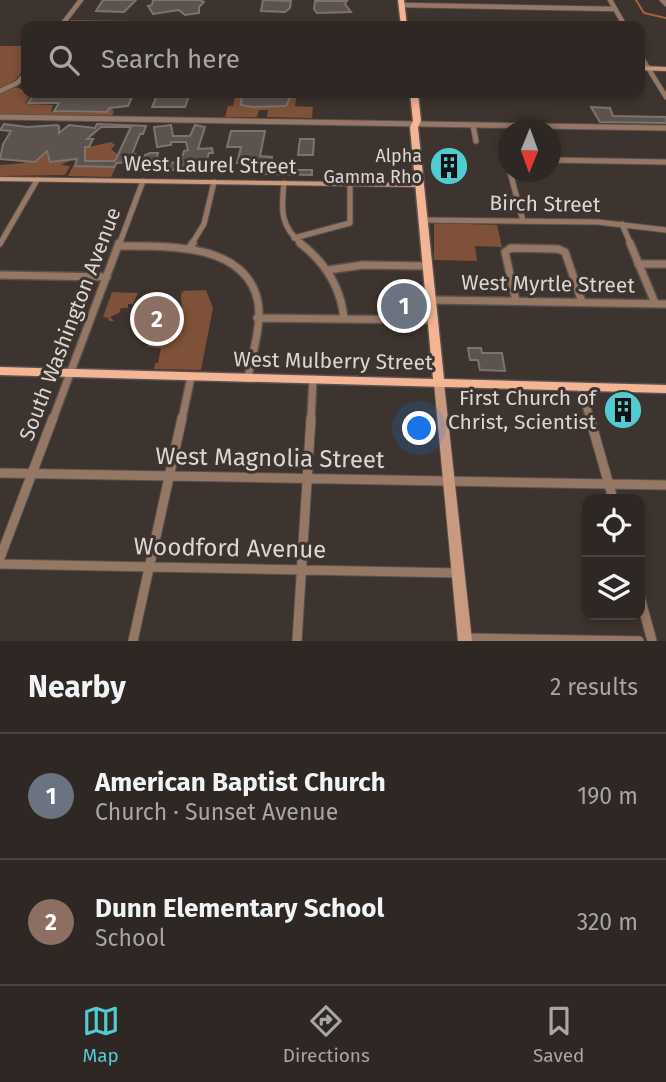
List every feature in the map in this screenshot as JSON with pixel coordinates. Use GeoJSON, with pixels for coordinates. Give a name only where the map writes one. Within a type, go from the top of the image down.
{"type":"FeatureCollection","features":[{"type":"Feature","properties":{"kind":"main road"},"geometry":{"type":"LineString","coordinates":[[401,2],[403,21]]}},
{"type":"Feature","properties":{"kind":"main road"},"geometry":{"type":"LineString","coordinates":[[645,69],[666,69]]}},
{"type":"Feature","properties":{"kind":"main road"},"geometry":{"type":"LineString","coordinates":[[408,98],[410,121],[414,124]]}},
{"type":"Feature","properties":{"kind":"main road"},"geometry":{"type":"LineString","coordinates":[[415,98],[419,185],[465,639]]}},
{"type":"Feature","properties":{"kind":"main road","name":"West Laurel Street"},"geometry":{"type":"LineString","coordinates":[[0,179],[419,185]]}},
{"type":"Feature","properties":{"kind":"main road","name":"West Mulberry Street"},"geometry":{"type":"LineString","coordinates":[[0,372],[666,389]]}},
{"type":"Feature","properties":{"kind":"street"},"geometry":{"type":"LineString","coordinates":[[65,21],[80,0]]}},
{"type":"Feature","properties":{"kind":"street"},"geometry":{"type":"LineString","coordinates":[[536,0],[540,8]]}},
{"type":"Feature","properties":{"kind":"street"},"geometry":{"type":"LineString","coordinates":[[610,0],[622,21]]}},
{"type":"Feature","properties":{"kind":"street"},"geometry":{"type":"LineString","coordinates":[[662,0],[666,4]]}},
{"type":"Feature","properties":{"kind":"street"},"geometry":{"type":"LineString","coordinates":[[401,2],[615,9]]}},
{"type":"Feature","properties":{"kind":"street"},"geometry":{"type":"LineString","coordinates":[[645,64],[666,97]]}},
{"type":"Feature","properties":{"kind":"street"},"geometry":{"type":"LineString","coordinates":[[0,90],[21,79]]}},
{"type":"Feature","properties":{"kind":"street"},"geometry":{"type":"LineString","coordinates":[[0,117],[498,126]]}},
{"type":"Feature","properties":{"kind":"street"},"geometry":{"type":"LineString","coordinates":[[473,125],[476,141]]}},
{"type":"Feature","properties":{"kind":"street"},"geometry":{"type":"LineString","coordinates":[[561,127],[666,128]]}},
{"type":"Feature","properties":{"kind":"street"},"geometry":{"type":"LineString","coordinates":[[561,160],[666,162]]}},
{"type":"Feature","properties":{"kind":"street"},"geometry":{"type":"LineString","coordinates":[[0,244],[37,180]]}},
{"type":"Feature","properties":{"kind":"street","name":"South Washington Avenue"},"geometry":{"type":"LineString","coordinates":[[0,558],[143,181]]}},
{"type":"Feature","properties":{"kind":"street"},"geometry":{"type":"LineString","coordinates":[[190,249],[204,224],[214,182]]}},
{"type":"Feature","properties":{"kind":"street"},"geometry":{"type":"LineString","coordinates":[[512,182],[523,221]]}},
{"type":"Feature","properties":{"kind":"street"},"geometry":{"type":"LineString","coordinates":[[284,183],[282,219],[294,238],[327,270],[340,293],[344,319]]}},
{"type":"Feature","properties":{"kind":"street"},"geometry":{"type":"LineString","coordinates":[[294,238],[350,223],[350,184]]}},
{"type":"Feature","properties":{"kind":"street","name":"Birch Street"},"geometry":{"type":"LineString","coordinates":[[423,220],[622,224],[666,230]]}},
{"type":"Feature","properties":{"kind":"street"},"geometry":{"type":"LineString","coordinates":[[622,224],[655,303]]}},
{"type":"Feature","properties":{"kind":"street"},"geometry":{"type":"LineString","coordinates":[[118,246],[190,249],[217,257],[244,275],[257,296],[257,318],[248,378]]}},
{"type":"Feature","properties":{"kind":"street"},"geometry":{"type":"LineString","coordinates":[[516,301],[505,251],[533,249],[565,252],[582,302]]}},
{"type":"Feature","properties":{"kind":"street"},"geometry":{"type":"LineString","coordinates":[[638,264],[666,264]]}},
{"type":"Feature","properties":{"kind":"street"},"geometry":{"type":"LineString","coordinates":[[327,270],[363,265],[427,266]]}},
{"type":"Feature","properties":{"kind":"street"},"geometry":{"type":"LineString","coordinates":[[0,275],[107,277]]}},
{"type":"Feature","properties":{"kind":"street","name":"West Myrtle Street"},"geometry":{"type":"LineString","coordinates":[[430,300],[666,304]]}},
{"type":"Feature","properties":{"kind":"street"},"geometry":{"type":"LineString","coordinates":[[257,318],[432,320]]}},
{"type":"Feature","properties":{"kind":"street"},"geometry":{"type":"LineString","coordinates":[[132,641],[191,377]]}},
{"type":"Feature","properties":{"kind":"street"},"geometry":{"type":"LineString","coordinates":[[296,641],[313,379]]}},
{"type":"Feature","properties":{"kind":"street"},"geometry":{"type":"LineString","coordinates":[[581,387],[611,494]]}},
{"type":"Feature","properties":{"kind":"street","name":"West Magnolia Street"},"geometry":{"type":"LineString","coordinates":[[0,473],[666,485]]}},
{"type":"Feature","properties":{"kind":"street","name":"Woodford Avenue"},"geometry":{"type":"LineString","coordinates":[[0,564],[459,573]]}},
{"type":"Feature","properties":{"kind":"street"},"geometry":{"type":"LineString","coordinates":[[645,615],[652,641]]}},
{"type":"Feature","properties":{"kind":"street"},"geometry":{"type":"LineString","coordinates":[[465,639],[639,641]]}},
{"type":"Feature","properties":{"kind":"shaded area"},"geometry":{"type":"Polygon","coordinates":[[[71,20],[141,21],[70,21],[71,20]]]}},
{"type":"Feature","properties":{"kind":"shaded area"},"geometry":{"type":"Polygon","coordinates":[[[0,46],[21,46],[21,72],[13,81],[0,88],[0,46]]]}},
{"type":"Feature","properties":{"kind":"shaded area"},"geometry":{"type":"Polygon","coordinates":[[[16,87],[21,89],[21,98],[28,98],[25,104],[53,105],[51,112],[107,113],[110,108],[114,111],[112,116],[0,115],[0,93],[16,87]]]}},
{"type":"Feature","properties":{"kind":"shaded area"},"geometry":{"type":"Polygon","coordinates":[[[235,98],[296,98],[295,106],[313,107],[312,118],[267,117],[268,110],[259,110],[257,117],[225,117],[228,106],[233,106],[235,98]]]}},
{"type":"Feature","properties":{"kind":"shaded area"},"geometry":{"type":"Polygon","coordinates":[[[111,142],[115,145],[111,149],[117,154],[117,161],[80,161],[80,149],[111,142]]]}},
{"type":"Feature","properties":{"kind":"shaded area"},"geometry":{"type":"Polygon","coordinates":[[[47,150],[77,153],[48,157],[50,162],[71,160],[61,165],[70,166],[65,175],[0,176],[0,165],[24,163],[47,150]]]}},
{"type":"Feature","properties":{"kind":"shaded area"},"geometry":{"type":"Polygon","coordinates":[[[73,166],[116,167],[111,177],[68,176],[73,166]]]}},
{"type":"Feature","properties":{"kind":"shaded area"},"geometry":{"type":"Polygon","coordinates":[[[436,223],[497,225],[502,247],[475,246],[477,261],[434,260],[436,223]]]}},
{"type":"Feature","properties":{"kind":"shaded area"},"geometry":{"type":"Polygon","coordinates":[[[206,290],[213,308],[201,370],[154,369],[161,348],[147,347],[149,341],[143,341],[147,328],[177,329],[182,311],[181,293],[184,292],[181,291],[206,290]]]}},
{"type":"Feature","properties":{"kind":"shaded area"},"geometry":{"type":"Polygon","coordinates":[[[112,292],[138,293],[133,304],[128,304],[128,308],[121,308],[119,313],[110,317],[114,321],[109,321],[103,317],[112,292]]]}},
{"type":"Feature","properties":{"kind":"building"},"geometry":{"type":"Polygon","coordinates":[[[103,0],[136,0],[124,12],[96,11],[103,0]]]}},
{"type":"Feature","properties":{"kind":"building"},"geometry":{"type":"Polygon","coordinates":[[[153,0],[204,2],[199,7],[199,13],[185,15],[179,10],[153,14],[148,6],[152,5],[153,0]]]}},
{"type":"Feature","properties":{"kind":"building"},"geometry":{"type":"Polygon","coordinates":[[[263,0],[291,1],[290,8],[285,12],[261,11],[263,0]]]}},
{"type":"Feature","properties":{"kind":"building"},"geometry":{"type":"Polygon","coordinates":[[[315,1],[347,1],[345,4],[351,12],[317,13],[314,9],[315,1]]]}},
{"type":"Feature","properties":{"kind":"building"},"geometry":{"type":"Polygon","coordinates":[[[32,98],[132,98],[128,106],[109,108],[107,112],[54,111],[59,103],[28,103],[32,98]]]}},
{"type":"Feature","properties":{"kind":"building"},"geometry":{"type":"Polygon","coordinates":[[[156,98],[188,98],[185,107],[152,107],[156,98]]]}},
{"type":"Feature","properties":{"kind":"building"},"geometry":{"type":"Polygon","coordinates":[[[242,98],[290,98],[286,106],[241,105],[242,98]]]}},
{"type":"Feature","properties":{"kind":"building"},"geometry":{"type":"Polygon","coordinates":[[[591,107],[610,108],[613,116],[666,117],[666,123],[600,122],[591,107]]]}},
{"type":"Feature","properties":{"kind":"building"},"geometry":{"type":"Polygon","coordinates":[[[4,124],[27,127],[57,125],[59,133],[69,125],[95,128],[97,124],[146,126],[143,134],[140,134],[131,162],[117,163],[114,167],[75,166],[77,159],[50,162],[47,151],[35,162],[0,159],[3,144],[11,131],[0,130],[4,124]],[[101,127],[87,139],[93,139],[89,147],[85,147],[85,161],[115,161],[131,127],[101,127]]]}},
{"type":"Feature","properties":{"kind":"building"},"geometry":{"type":"Polygon","coordinates":[[[171,125],[173,136],[190,136],[195,125],[205,127],[198,149],[212,148],[213,153],[209,153],[204,169],[140,171],[145,155],[150,153],[158,153],[155,164],[180,162],[184,151],[188,150],[186,142],[171,142],[171,145],[157,147],[154,127],[171,125]]]}},
{"type":"Feature","properties":{"kind":"building"},"geometry":{"type":"Polygon","coordinates":[[[231,131],[265,131],[260,156],[272,157],[271,170],[312,170],[312,175],[264,174],[265,163],[237,163],[241,147],[227,147],[231,131]]]}},
{"type":"Feature","properties":{"kind":"building"},"geometry":{"type":"Polygon","coordinates":[[[300,139],[314,139],[313,155],[298,155],[300,139]]]}},
{"type":"Feature","properties":{"kind":"building","name":"Alpha Gamma Rho"},"geometry":{"type":"Polygon","coordinates":[[[436,160],[444,163],[454,160],[465,162],[467,171],[437,170],[436,160]]]}},
{"type":"Feature","properties":{"kind":"building"},"geometry":{"type":"Polygon","coordinates":[[[388,288],[412,288],[410,313],[398,313],[397,299],[389,299],[388,288]]]}},
{"type":"Feature","properties":{"kind":"building"},"geometry":{"type":"Polygon","coordinates":[[[468,348],[481,348],[482,353],[502,353],[505,371],[480,370],[478,360],[470,360],[468,348]]]}},
{"type":"Feature","properties":{"kind":"building","name":"First Church of Christ, Scientist"},"geometry":{"type":"Polygon","coordinates":[[[620,400],[633,400],[638,415],[610,414],[607,406],[622,406],[620,400]]]}},
{"type":"Feature","properties":{"kind":"waterway"},"geometry":{"type":"LineString","coordinates":[[636,0],[644,13],[666,18]]}},
{"type":"Feature","properties":{"kind":"place","name":"Alpha Gamma Rho"},"geometry":{"type":"Point","coordinates":[449,166]}},
{"type":"Feature","properties":{"kind":"place","name":"American Baptist Church"},"geometry":{"type":"Point","coordinates":[404,306]}},
{"type":"Feature","properties":{"kind":"place","name":"Dunn Elementary School"},"geometry":{"type":"Point","coordinates":[157,319]}},
{"type":"Feature","properties":{"kind":"place","name":"First Church of Christ, Scientist"},"geometry":{"type":"Point","coordinates":[623,410]}}]}
